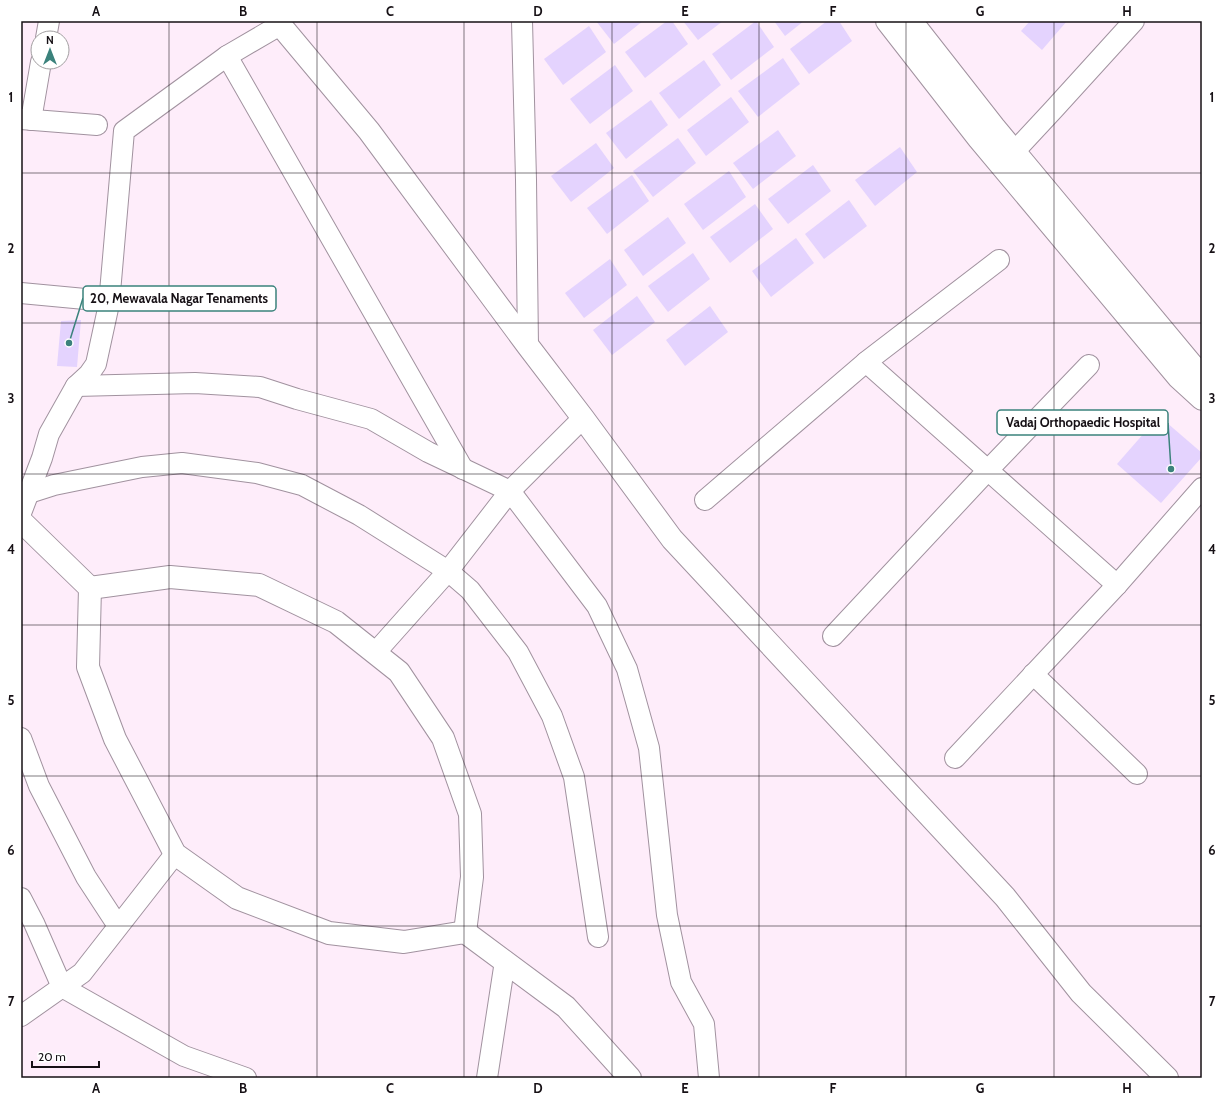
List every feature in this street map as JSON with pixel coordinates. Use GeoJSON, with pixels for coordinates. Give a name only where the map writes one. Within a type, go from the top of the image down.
{"type":"FeatureCollection","features":[{"type":"Feature","properties":{"kind":"street"},"geometry":{"type":"LineString","coordinates":[[522,21],[528,346]]}},
{"type":"Feature","properties":{"kind":"street"},"geometry":{"type":"LineString","coordinates":[[887,21],[984,145],[1179,378],[1202,399]]}},
{"type":"Feature","properties":{"kind":"street"},"geometry":{"type":"LineString","coordinates":[[911,21],[1014,152],[1192,365],[1202,374]]}},
{"type":"Feature","properties":{"kind":"street"},"geometry":{"type":"LineString","coordinates":[[1014,152],[1134,21]]}},
{"type":"Feature","properties":{"kind":"street"},"geometry":{"type":"LineString","coordinates":[[21,513],[42,458],[49,434],[76,386],[89,374],[96,364],[108,304],[124,131],[227,56],[278,23],[369,131],[672,539],[1005,897],[1081,993],[1167,1078]]}},
{"type":"Feature","properties":{"kind":"street"},"geometry":{"type":"LineString","coordinates":[[227,56],[463,468]]}},
{"type":"Feature","properties":{"kind":"street"},"geometry":{"type":"LineString","coordinates":[[39,70],[26,119],[97,125]]}},
{"type":"Feature","properties":{"kind":"street"},"geometry":{"type":"LineString","coordinates":[[705,500],[866,362],[999,260]]}},
{"type":"Feature","properties":{"kind":"street"},"geometry":{"type":"LineString","coordinates":[[21,292],[85,299]]}},
{"type":"Feature","properties":{"kind":"street"},"geometry":{"type":"LineString","coordinates":[[866,362],[1117,585]]}},
{"type":"Feature","properties":{"kind":"street"},"geometry":{"type":"LineString","coordinates":[[833,636],[988,470],[1089,365]]}},
{"type":"Feature","properties":{"kind":"street"},"geometry":{"type":"LineString","coordinates":[[76,386],[195,383],[260,387],[371,420],[428,452],[510,491],[597,606],[627,669],[649,748],[667,915],[681,982],[704,1024],[709,1078]]}},
{"type":"Feature","properties":{"kind":"street"},"geometry":{"type":"LineString","coordinates":[[375,653],[448,572],[510,491],[583,418]]}},
{"type":"Feature","properties":{"kind":"street"},"geometry":{"type":"LineString","coordinates":[[29,493],[54,485],[142,467],[182,463],[257,473],[302,485],[359,515],[448,572],[470,590],[518,652],[552,716],[574,777],[598,937]]}},
{"type":"Feature","properties":{"kind":"street"},"geometry":{"type":"LineString","coordinates":[[955,758],[1117,585],[1202,488]]}},
{"type":"Feature","properties":{"kind":"street"},"geometry":{"type":"LineString","coordinates":[[21,521],[90,588],[88,667],[115,739],[174,854],[237,898],[329,933],[404,942],[465,932],[566,1007],[630,1078]]}},
{"type":"Feature","properties":{"kind":"street"},"geometry":{"type":"LineString","coordinates":[[90,588],[170,577],[260,585],[336,622],[399,672],[444,738],[470,814],[472,877],[465,932]]}},
{"type":"Feature","properties":{"kind":"street"},"geometry":{"type":"LineString","coordinates":[[1033,674],[1137,774]]}},
{"type":"Feature","properties":{"kind":"street"},"geometry":{"type":"LineString","coordinates":[[21,738],[39,786],[86,877],[118,926]]}},
{"type":"Feature","properties":{"kind":"street"},"geometry":{"type":"LineString","coordinates":[[21,1016],[82,973],[174,854]]}},
{"type":"Feature","properties":{"kind":"street"},"geometry":{"type":"LineString","coordinates":[[21,898],[34,923],[62,987],[184,1056],[246,1078]]}},
{"type":"Feature","properties":{"kind":"street"},"geometry":{"type":"LineString","coordinates":[[487,1078],[505,961]]}},
{"type":"Feature","properties":{"kind":"building"},"geometry":{"type":"Polygon","coordinates":[[[596,21],[643,21],[614,44],[596,21]]]}},
{"type":"Feature","properties":{"kind":"building"},"geometry":{"type":"Polygon","coordinates":[[[667,21],[672,21],[688,44],[645,78],[625,52],[667,21]]]}},
{"type":"Feature","properties":{"kind":"building"},"geometry":{"type":"Polygon","coordinates":[[[683,21],[723,21],[698,40],[683,21]]]}},
{"type":"Feature","properties":{"kind":"building"},"geometry":{"type":"Polygon","coordinates":[[[756,21],[774,47],[731,80],[712,54],[756,21]]]}},
{"type":"Feature","properties":{"kind":"building"},"geometry":{"type":"Polygon","coordinates":[[[774,21],[804,21],[785,36],[774,21]]]}},
{"type":"Feature","properties":{"kind":"building"},"geometry":{"type":"Polygon","coordinates":[[[827,21],[839,21],[852,41],[809,74],[790,49],[827,21]]]}},
{"type":"Feature","properties":{"kind":"building"},"geometry":{"type":"Polygon","coordinates":[[[1030,21],[1067,21],[1042,50],[1021,31],[1030,21]]]}},
{"type":"Feature","properties":{"kind":"building"},"geometry":{"type":"Polygon","coordinates":[[[589,26],[606,52],[563,85],[544,59],[589,26]]]}},
{"type":"Feature","properties":{"kind":"building"},"geometry":{"type":"Polygon","coordinates":[[[783,58],[800,84],[758,117],[738,91],[783,58]]]}},
{"type":"Feature","properties":{"kind":"building"},"geometry":{"type":"Polygon","coordinates":[[[704,60],[721,85],[679,119],[659,93],[704,60]]]}},
{"type":"Feature","properties":{"kind":"building"},"geometry":{"type":"Polygon","coordinates":[[[615,65],[633,91],[590,124],[570,99],[615,65]]]}},
{"type":"Feature","properties":{"kind":"building"},"geometry":{"type":"Polygon","coordinates":[[[731,97],[749,122],[706,156],[687,130],[731,97]]]}},
{"type":"Feature","properties":{"kind":"building"},"geometry":{"type":"Polygon","coordinates":[[[651,100],[668,125],[626,159],[606,133],[651,100]]]}},
{"type":"Feature","properties":{"kind":"building"},"geometry":{"type":"Polygon","coordinates":[[[778,130],[796,156],[753,189],[733,163],[778,130]]]}},
{"type":"Feature","properties":{"kind":"building"},"geometry":{"type":"Polygon","coordinates":[[[678,138],[696,163],[653,197],[633,171],[678,138]]]}},
{"type":"Feature","properties":{"kind":"building"},"geometry":{"type":"Polygon","coordinates":[[[596,143],[614,168],[571,202],[551,176],[596,143]]]}},
{"type":"Feature","properties":{"kind":"building"},"geometry":{"type":"Polygon","coordinates":[[[900,147],[917,172],[875,206],[855,180],[900,147]]]}},
{"type":"Feature","properties":{"kind":"building"},"geometry":{"type":"Polygon","coordinates":[[[813,165],[831,191],[788,224],[768,199],[813,165]]]}},
{"type":"Feature","properties":{"kind":"building"},"geometry":{"type":"Polygon","coordinates":[[[729,171],[746,197],[703,230],[684,204],[729,171]]]}},
{"type":"Feature","properties":{"kind":"building"},"geometry":{"type":"Polygon","coordinates":[[[632,175],[649,201],[607,234],[587,208],[632,175]]]}},
{"type":"Feature","properties":{"kind":"building"},"geometry":{"type":"Polygon","coordinates":[[[849,200],[867,226],[824,259],[805,234],[849,200]]]}},
{"type":"Feature","properties":{"kind":"building"},"geometry":{"type":"Polygon","coordinates":[[[755,204],[773,229],[730,263],[710,237],[755,204]]]}},
{"type":"Feature","properties":{"kind":"building"},"geometry":{"type":"Polygon","coordinates":[[[668,217],[686,243],[643,276],[624,250],[668,217]]]}},
{"type":"Feature","properties":{"kind":"building"},"geometry":{"type":"Polygon","coordinates":[[[796,238],[814,263],[771,297],[752,271],[796,238]]]}},
{"type":"Feature","properties":{"kind":"building"},"geometry":{"type":"Polygon","coordinates":[[[693,253],[710,279],[668,312],[648,286],[693,253]]]}},
{"type":"Feature","properties":{"kind":"building"},"geometry":{"type":"Polygon","coordinates":[[[610,259],[627,285],[584,318],[565,293],[610,259]]]}},
{"type":"Feature","properties":{"kind":"building"},"geometry":{"type":"Polygon","coordinates":[[[637,296],[655,322],[612,355],[593,330],[637,296]]]}},
{"type":"Feature","properties":{"kind":"building"},"geometry":{"type":"Polygon","coordinates":[[[710,306],[728,332],[685,366],[666,340],[710,306]]]}},
{"type":"Feature","properties":{"kind":"building"},"geometry":{"type":"Polygon","coordinates":[[[81,320],[77,367],[57,366],[61,321],[81,320]]]}},
{"type":"Feature","properties":{"kind":"building"},"geometry":{"type":"Polygon","coordinates":[[[1159,416],[1202,453],[1202,457],[1161,503],[1117,464],[1159,416]]]}},
{"type":"Feature","properties":{"kind":"place","name":"20, Mewavala Nagar Tenaments"},"geometry":{"type":"Point","coordinates":[69,343]}},
{"type":"Feature","properties":{"kind":"place","name":"Vadaj Orthopaedic Hospital"},"geometry":{"type":"Point","coordinates":[1171,469]}}]}
